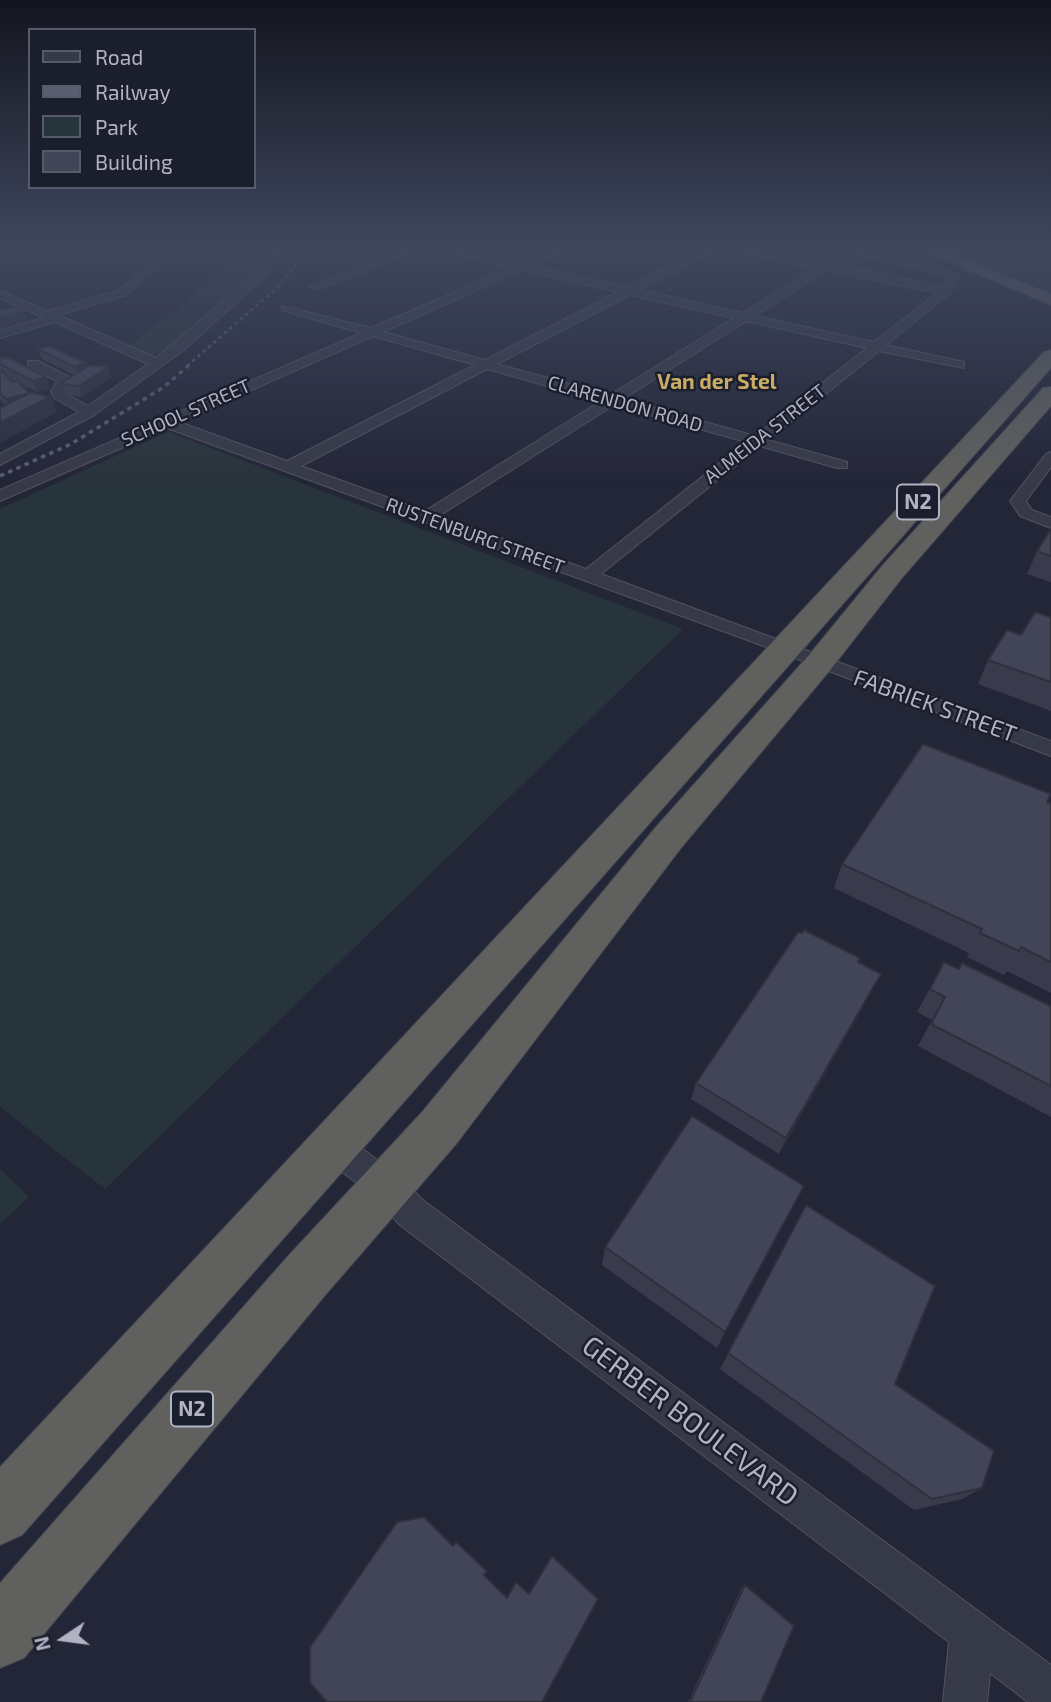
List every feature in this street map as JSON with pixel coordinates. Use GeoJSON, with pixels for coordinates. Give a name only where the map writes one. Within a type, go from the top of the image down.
{"type":"FeatureCollection","features":[{"type":"Feature","properties":{"kind":"highway","name":"N2"},"geometry":{"type":"LineString","coordinates":[[0,1634],[385,1185],[440,1127],[668,838],[803,655],[1051,356]]}},
{"type":"Feature","properties":{"kind":"highway","name":"N2"},"geometry":{"type":"LineString","coordinates":[[0,1513],[333,1146],[803,655],[892,572],[1051,393]]}},
{"type":"Feature","properties":{"kind":"street"},"geometry":{"type":"LineString","coordinates":[[0,334],[23,326]]}},
{"type":"Feature","properties":{"kind":"street"},"geometry":{"type":"LineString","coordinates":[[73,326],[156,363]]}},
{"type":"Feature","properties":{"kind":"street"},"geometry":{"type":"LineString","coordinates":[[0,460],[89,412],[181,346],[203,326]]}},
{"type":"Feature","properties":{"kind":"street","name":"CLARENDON ROAD"},"geometry":{"type":"LineString","coordinates":[[346,326],[842,465]]}},
{"type":"Feature","properties":{"kind":"street","name":"SCHOOL STREET"},"geometry":{"type":"LineString","coordinates":[[0,496],[384,326]]}},
{"type":"Feature","properties":{"kind":"street"},"geometry":{"type":"LineString","coordinates":[[287,467],[558,326]]}},
{"type":"Feature","properties":{"kind":"street"},"geometry":{"type":"LineString","coordinates":[[426,517],[730,326]]}},
{"type":"Feature","properties":{"kind":"street"},"geometry":{"type":"LineString","coordinates":[[788,326],[959,365]]}},
{"type":"Feature","properties":{"kind":"street","name":"ALMEIDA STREET"},"geometry":{"type":"LineString","coordinates":[[586,577],[901,326]]}},
{"type":"Feature","properties":{"kind":"street"},"geometry":{"type":"LineString","coordinates":[[33,364],[64,380],[58,391],[59,395],[89,412]]}},
{"type":"Feature","properties":{"kind":"street","name":"RUSTENBURG STREET"},"geometry":{"type":"LineString","coordinates":[[165,422],[803,655]]}},
{"type":"Feature","properties":{"kind":"street"},"geometry":{"type":"LineString","coordinates":[[1051,457],[1018,501],[1026,513],[1051,523]]}},
{"type":"Feature","properties":{"kind":"street","name":"FABRIEK STREET"},"geometry":{"type":"LineString","coordinates":[[803,655],[1051,749]]}},
{"type":"Feature","properties":{"kind":"street","name":"GERBER BOULEVARD"},"geometry":{"type":"LineString","coordinates":[[333,1146],[385,1185],[412,1213],[1051,1692]]}},
{"type":"Feature","properties":{"kind":"street"},"geometry":{"type":"LineString","coordinates":[[965,1702],[972,1633]]}},
{"type":"Feature","properties":{"kind":"green space"},"geometry":{"type":"Polygon","coordinates":[[[154,326],[194,326],[161,354],[149,355],[129,346],[154,326]]]}},
{"type":"Feature","properties":{"kind":"green space"},"geometry":{"type":"Polygon","coordinates":[[[168,432],[683,629],[105,1189],[0,1107],[0,509],[168,432]]]}},
{"type":"Feature","properties":{"kind":"green space"},"geometry":{"type":"Polygon","coordinates":[[[0,1169],[29,1197],[0,1224],[0,1169]]]}},
{"type":"Feature","properties":{"kind":"building"},"geometry":{"type":"Polygon","coordinates":[[[49,346],[86,363],[75,367],[38,349],[49,346]]]}},
{"type":"Feature","properties":{"kind":"building"},"geometry":{"type":"Polygon","coordinates":[[[1,357],[11,359],[46,377],[33,381],[0,364],[1,357]]]}},
{"type":"Feature","properties":{"kind":"building"},"geometry":{"type":"Polygon","coordinates":[[[90,365],[108,367],[79,386],[60,384],[90,365]]]}},
{"type":"Feature","properties":{"kind":"building"},"geometry":{"type":"Polygon","coordinates":[[[2,371],[30,393],[6,399],[0,394],[2,371]]]}},
{"type":"Feature","properties":{"kind":"building"},"geometry":{"type":"Polygon","coordinates":[[[31,392],[50,397],[0,423],[0,408],[31,392]]]}},
{"type":"Feature","properties":{"kind":"building"},"geometry":{"type":"Polygon","coordinates":[[[1051,529],[1051,556],[1037,551],[1051,529]]]}},
{"type":"Feature","properties":{"kind":"building"},"geometry":{"type":"Polygon","coordinates":[[[1035,612],[1051,617],[1051,682],[988,660],[1007,630],[1021,635],[1035,612]]]}},
{"type":"Feature","properties":{"kind":"building"},"geometry":{"type":"Polygon","coordinates":[[[923,744],[1051,794],[1047,802],[1051,804],[1051,962],[1021,947],[1019,951],[980,933],[982,929],[842,864],[923,744]]]}},
{"type":"Feature","properties":{"kind":"building"},"geometry":{"type":"Polygon","coordinates":[[[804,930],[860,958],[858,962],[881,974],[786,1138],[696,1083],[798,932],[802,933],[804,930]]]}},
{"type":"Feature","properties":{"kind":"building"},"geometry":{"type":"Polygon","coordinates":[[[944,962],[959,969],[962,963],[1051,1006],[1051,1086],[931,1024],[945,997],[930,989],[944,962]]]}},
{"type":"Feature","properties":{"kind":"building"},"geometry":{"type":"Polygon","coordinates":[[[692,1116],[804,1186],[725,1332],[605,1247],[692,1116]]]}},
{"type":"Feature","properties":{"kind":"building"},"geometry":{"type":"Polygon","coordinates":[[[806,1205],[935,1286],[895,1384],[994,1451],[982,1488],[932,1499],[728,1353],[806,1205]]]}},
{"type":"Feature","properties":{"kind":"building"},"geometry":{"type":"Polygon","coordinates":[[[424,1517],[453,1546],[456,1542],[487,1571],[484,1575],[507,1598],[516,1582],[529,1594],[552,1556],[598,1599],[542,1702],[327,1702],[310,1683],[310,1647],[397,1522],[424,1517]]]}},
{"type":"Feature","properties":{"kind":"building"},"geometry":{"type":"Polygon","coordinates":[[[745,1585],[794,1626],[761,1702],[690,1702],[745,1585]]]}},
{"type":"Feature","properties":{"kind":"railway"},"geometry":{"type":"LineString","coordinates":[[187,366],[233,326]]}},
{"type":"Feature","properties":{"kind":"railway"},"geometry":{"type":"LineString","coordinates":[[0,476],[71,444],[164,387],[189,365]]}},
{"type":"Feature","properties":{"kind":"district","name":"Van der Stel"},"geometry":{"type":"Point","coordinates":[717,382]}}]}
